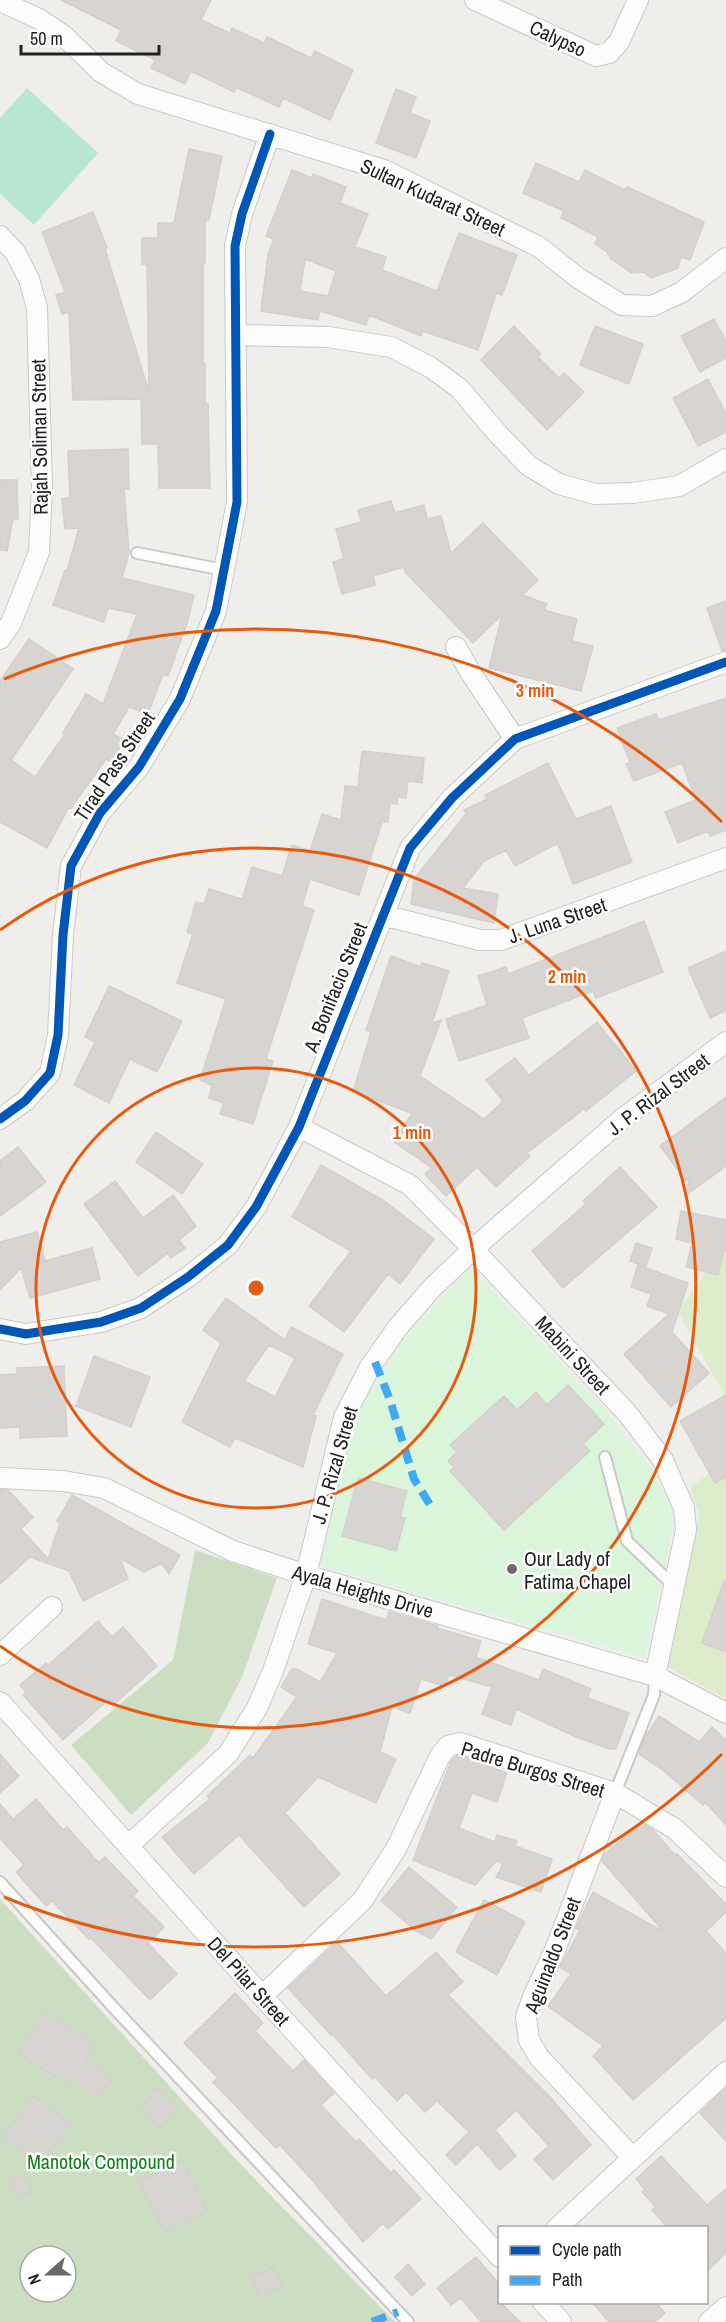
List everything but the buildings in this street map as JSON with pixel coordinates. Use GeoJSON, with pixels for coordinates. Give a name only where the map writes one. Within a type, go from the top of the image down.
{"type":"FeatureCollection","features":[{"type":"Feature","properties":{"kind":"street","name":"Calypso"},"geometry":{"type":"LineString","coordinates":[[478,1],[596,56],[609,53],[619,42],[638,0]]}},
{"type":"Feature","properties":{"kind":"street","name":"Sultan Kudarat Street"},"geometry":{"type":"LineString","coordinates":[[0,1],[39,19],[63,35],[101,72],[138,94],[384,170],[539,247],[578,278],[622,305],[652,306],[682,292],[726,258]]}},
{"type":"Feature","properties":{"kind":"street","name":"Tirad Pass Street"},"geometry":{"type":"LineString","coordinates":[[0,1119],[26,1101],[50,1072],[58,1035],[63,935],[71,866],[100,813],[140,767],[180,699],[216,611],[237,502],[235,246],[242,214],[270,134]]}},
{"type":"Feature","properties":{"kind":"street","name":"Rajah Soliman Street"},"geometry":{"type":"LineString","coordinates":[[0,236],[15,252],[29,279],[37,308],[42,487],[39,552],[11,623],[0,639]]}},
{"type":"Feature","properties":{"kind":"street"},"geometry":{"type":"LineString","coordinates":[[237,335],[328,337],[391,346],[430,367],[459,388],[529,466],[559,483],[595,494],[633,493],[679,486],[726,459]]}},
{"type":"Feature","properties":{"kind":"street"},"geometry":{"type":"LineString","coordinates":[[456,647],[515,739]]}},
{"type":"Feature","properties":{"kind":"street","name":"A. Bonifacio Street"},"geometry":{"type":"LineString","coordinates":[[0,1329],[26,1334],[101,1322],[141,1308],[188,1277],[228,1245],[256,1207],[298,1127],[410,848],[452,798],[515,739],[726,662]]}},
{"type":"Feature","properties":{"kind":"street","name":"J. Luna Street"},"geometry":{"type":"LineString","coordinates":[[383,915],[480,940],[501,940],[726,858]]}},
{"type":"Feature","properties":{"kind":"street","name":"J. P. Rizal Street"},"geometry":{"type":"LineString","coordinates":[[128,1846],[228,1755],[257,1708],[273,1671],[306,1575],[344,1416],[370,1368],[398,1327],[432,1288],[472,1249],[622,1119],[726,1042]]}},
{"type":"Feature","properties":{"kind":"street","name":"Mabini Street"},"geometry":{"type":"LineString","coordinates":[[298,1127],[410,1185],[627,1413],[663,1460],[684,1508],[686,1530],[655,1676]]}},
{"type":"Feature","properties":{"kind":"street","name":"Ayala Heights Drive"},"geometry":{"type":"LineString","coordinates":[[0,1478],[63,1481],[105,1488],[233,1551],[306,1575],[655,1676],[726,1713]]}},
{"type":"Feature","properties":{"kind":"street"},"geometry":{"type":"LineString","coordinates":[[0,1655],[52,1607]]}},
{"type":"Feature","properties":{"kind":"street","name":"Del Pilar Street"},"geometry":{"type":"LineString","coordinates":[[0,1702],[262,1996],[498,2255]]}},
{"type":"Feature","properties":{"kind":"street","name":"Padre Burgos Street"},"geometry":{"type":"LineString","coordinates":[[262,1996],[362,1901],[396,1849],[433,1769],[448,1746],[460,1743],[615,1793],[675,1828],[726,1877]]}},
{"type":"Feature","properties":{"kind":"street","name":"Aguinaldo Street"},"geometry":{"type":"LineString","coordinates":[[615,1793],[555,1950],[526,2017],[529,2040],[539,2056],[632,2157]]}},
{"type":"Feature","properties":{"kind":"street"},"geometry":{"type":"LineString","coordinates":[[559,2226],[726,2072]]}},
{"type":"Feature","properties":{"kind":"street"},"geometry":{"type":"LineString","coordinates":[[545,2304],[561,2322]]}},
{"type":"Feature","properties":{"kind":"street"},"geometry":{"type":"LineString","coordinates":[[709,2322],[726,2307]]}},
{"type":"Feature","properties":{"kind":"lane"},"geometry":{"type":"LineString","coordinates":[[137,553],[224,570]]}},
{"type":"Feature","properties":{"kind":"lane"},"geometry":{"type":"LineString","coordinates":[[605,1457],[627,1540],[673,1585]]}},
{"type":"Feature","properties":{"kind":"lane"},"geometry":{"type":"LineString","coordinates":[[615,1793],[654,1695],[655,1676]]}},
{"type":"Feature","properties":{"kind":"lane"},"geometry":{"type":"LineString","coordinates":[[0,1882],[113,2007],[408,2322]]}},
{"type":"Feature","properties":{"kind":"green space"},"geometry":{"type":"Polygon","coordinates":[[[27,88],[98,153],[34,225],[0,194],[0,118],[27,88]]]}},
{"type":"Feature","properties":{"kind":"green space"},"geometry":{"type":"Polygon","coordinates":[[[726,1243],[726,1398],[678,1312],[726,1243]]]}},
{"type":"Feature","properties":{"kind":"green space"},"geometry":{"type":"Polygon","coordinates":[[[470,1267],[604,1408],[651,1467],[673,1510],[670,1543],[645,1658],[320,1566],[355,1419],[397,1346],[470,1267]]]}},
{"type":"Feature","properties":{"kind":"green space"},"geometry":{"type":"Polygon","coordinates":[[[726,1464],[726,1699],[666,1666],[699,1515],[690,1486],[726,1464]]]}},
{"type":"Feature","properties":{"kind":"green space"},"geometry":{"type":"Polygon","coordinates":[[[195,1550],[277,1578],[242,1677],[208,1743],[131,1815],[71,1745],[173,1660],[195,1550]]]}},
{"type":"Feature","properties":{"kind":"green space","name":"Manotok Compound"},"geometry":{"type":"Polygon","coordinates":[[[0,1899],[242,2166],[395,2322],[0,2322],[0,1899]]]}},
{"type":"Feature","properties":{"kind":"marked path"},"geometry":{"type":"LineString","coordinates":[[375,1362],[390,1400],[414,1479],[432,1508]]}},
{"type":"Feature","properties":{"kind":"marked path"},"geometry":{"type":"LineString","coordinates":[[372,2322],[398,2312]]}},
{"type":"Feature","properties":{"kind":"cycle path"},"geometry":{"type":"LineString","coordinates":[[0,1119],[25,1101],[50,1073],[58,1035],[63,935],[71,866],[100,813],[139,767],[180,699],[216,611],[237,502],[235,246],[242,214],[270,134]]}},
{"type":"Feature","properties":{"kind":"cycle path"},"geometry":{"type":"LineString","coordinates":[[0,1329],[26,1334],[101,1322],[141,1308],[188,1277],[228,1245],[256,1207],[299,1127],[410,848],[452,798],[515,739],[726,662]]}},
{"type":"Feature","properties":{"kind":"place","name":"Our Lady of Fatima Chapel"},"geometry":{"type":"Point","coordinates":[512,1569]}}]}
